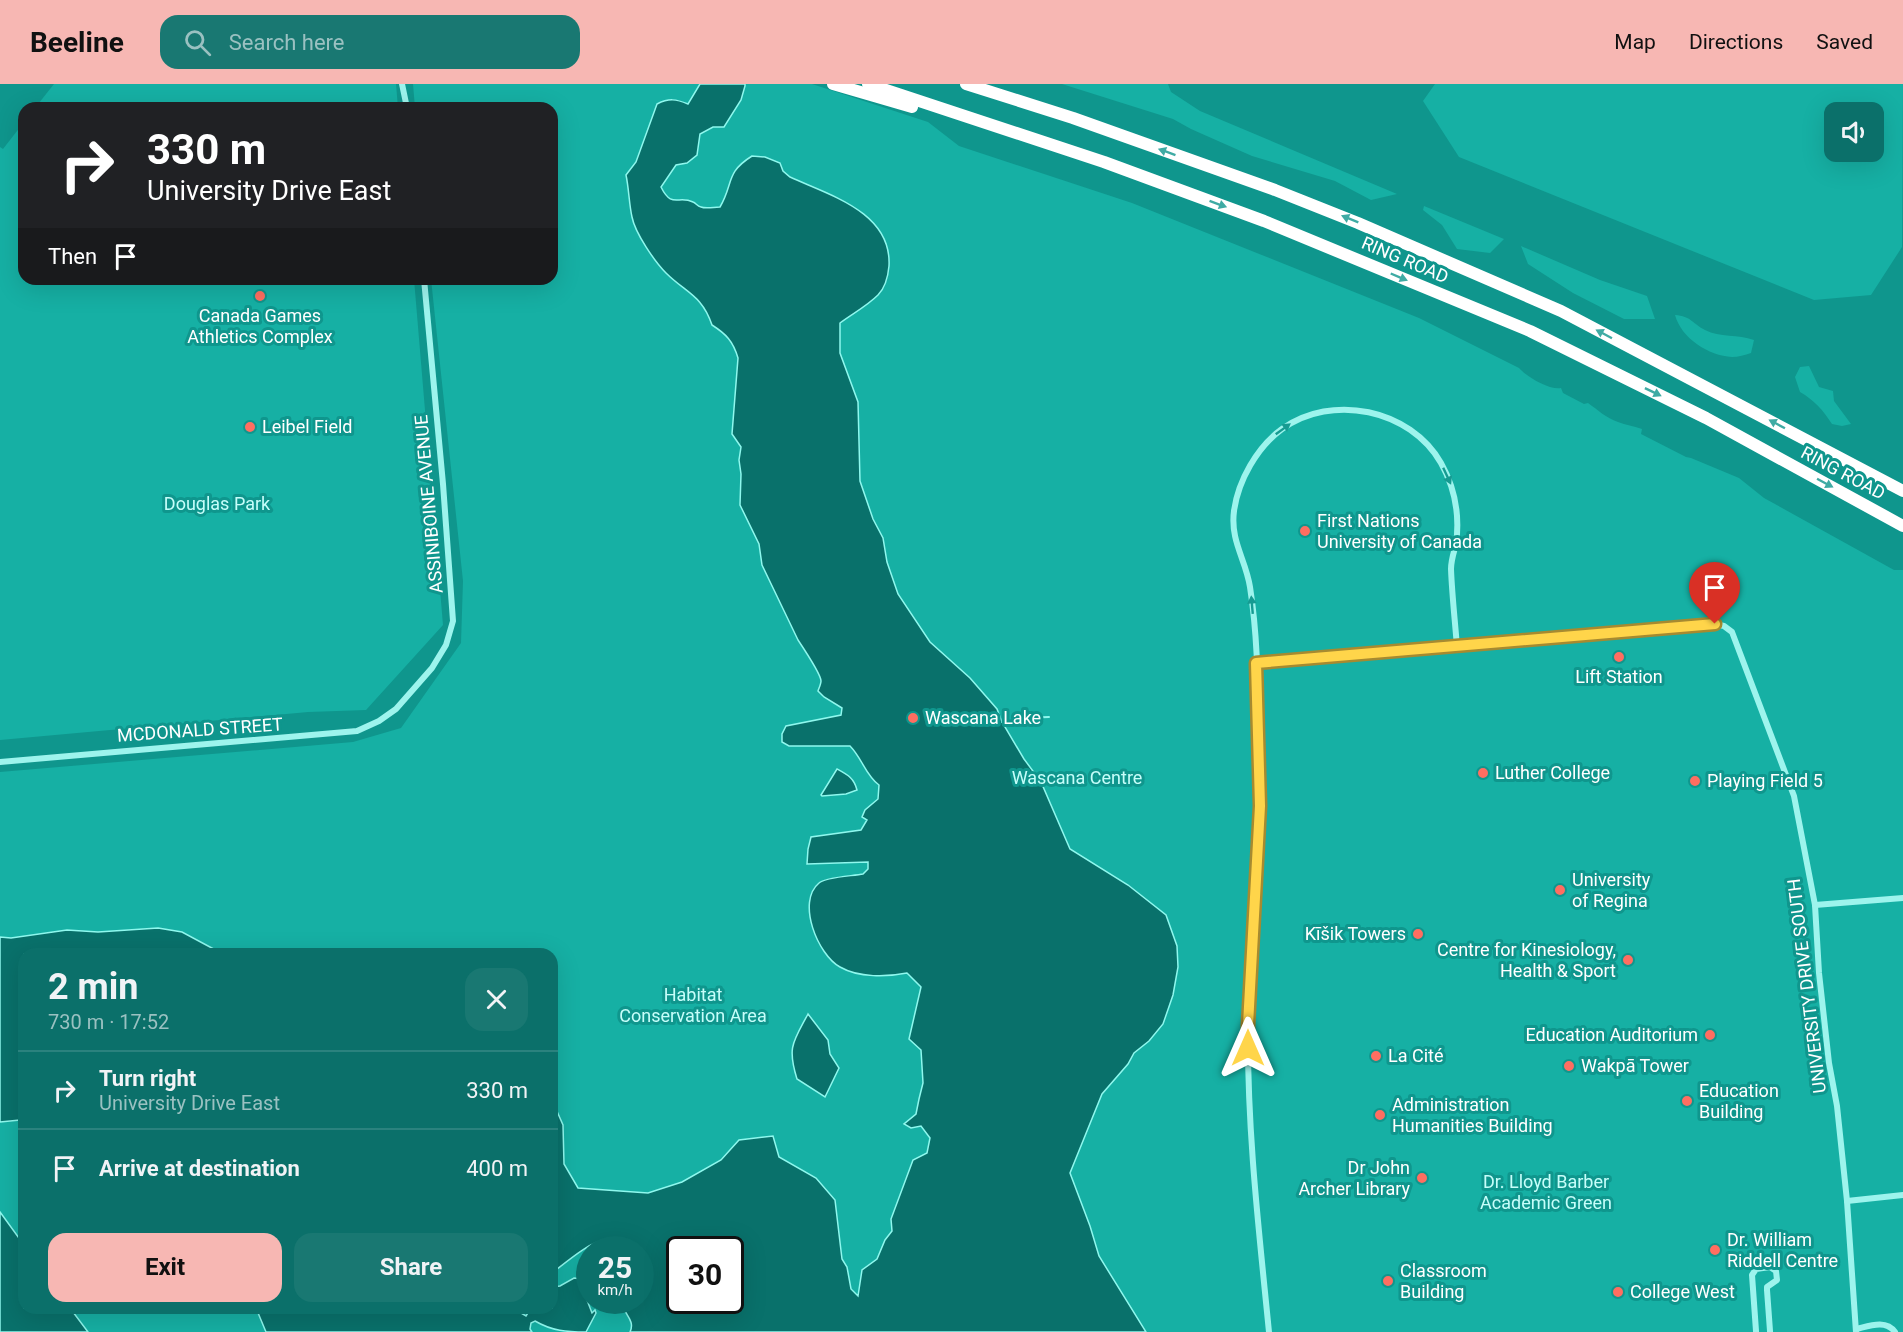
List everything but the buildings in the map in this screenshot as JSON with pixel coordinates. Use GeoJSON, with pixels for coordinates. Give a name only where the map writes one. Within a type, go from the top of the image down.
{"type":"FeatureCollection","features":[{"type":"Feature","properties":{"kind":"highway"},"geometry":{"type":"LineString","coordinates":[[833,84],[1104,162]]}},
{"type":"Feature","properties":{"kind":"highway","name":"RING ROAD"},"geometry":{"type":"LineString","coordinates":[[868,84],[1104,162],[1264,221],[1530,331],[1706,418],[1903,526]]}},
{"type":"Feature","properties":{"kind":"highway","name":"RING ROAD"},"geometry":{"type":"LineString","coordinates":[[966,84],[1073,118],[1275,190],[1358,223],[1561,311],[1903,491]]}},
{"type":"Feature","properties":{"kind":"street"},"geometry":{"type":"LineString","coordinates":[[402,84],[406,102]]}},
{"type":"Feature","properties":{"kind":"street","name":"ASSINIBOINE AVENUE"},"geometry":{"type":"LineString","coordinates":[[396,709],[432,668],[446,645],[453,621],[425,285]]}},
{"type":"Feature","properties":{"kind":"street"},"geometry":{"type":"LineString","coordinates":[[1256,663],[1457,647],[1451,565],[1456,541],[1457,509],[1452,486],[1441,463],[1431,448],[1415,432],[1397,421],[1353,410],[1330,411],[1296,421],[1280,430],[1262,448],[1248,468],[1234,510],[1237,549],[1250,588],[1256,663],[1260,806],[1248,1025],[1250,1116],[1257,1222],[1269,1332]]}},
{"type":"Feature","properties":{"kind":"street","name":"UNIVERSITY DRIVE SOUTH"},"geometry":{"type":"LineString","coordinates":[[1457,647],[1715,624],[1724,626],[1732,632],[1794,796],[1815,905],[1819,973],[1847,1201],[1856,1330]]}},
{"type":"Feature","properties":{"kind":"street","name":"MCDONALD STREET"},"geometry":{"type":"LineString","coordinates":[[0,762],[345,733],[369,726],[396,709]]}},
{"type":"Feature","properties":{"kind":"street"},"geometry":{"type":"LineString","coordinates":[[1815,905],[1903,898]]}},
{"type":"Feature","properties":{"kind":"street"},"geometry":{"type":"LineString","coordinates":[[1847,1201],[1903,1195]]}},
{"type":"Feature","properties":{"kind":"street"},"geometry":{"type":"LineString","coordinates":[[1756,1331],[1752,1275],[1756,1269],[1770,1267],[1776,1271],[1777,1276],[1777,1280],[1767,1287],[1770,1330]]}},
{"type":"Feature","properties":{"kind":"street"},"geometry":{"type":"LineString","coordinates":[[1856,1330],[1884,1324],[1895,1332]]}},
{"type":"Feature","properties":{"kind":"green space"},"geometry":{"type":"Polygon","coordinates":[[[54,84],[396,84],[398,102],[40,102],[54,84]]]}},
{"type":"Feature","properties":{"kind":"green space","name":"Wascana Centre"},"geometry":{"type":"Polygon","coordinates":[[[413,84],[812,84],[928,122],[959,146],[1132,203],[1419,318],[1519,368],[1538,382],[1550,387],[1561,388],[1563,393],[1584,404],[1588,403],[1610,418],[1642,429],[1641,434],[1686,457],[1739,478],[1764,498],[1894,570],[1903,570],[1903,1332],[0,1332],[0,772],[353,742],[401,728],[461,643],[463,581],[432,285],[558,285],[558,102],[414,102],[413,84]]]}},
{"type":"Feature","properties":{"kind":"green space"},"geometry":{"type":"Polygon","coordinates":[[[1062,84],[1168,84],[1171,92],[1200,111],[1397,194],[1371,200],[1335,181],[1252,156],[1173,119],[1062,84]]]}},
{"type":"Feature","properties":{"kind":"green space"},"geometry":{"type":"Polygon","coordinates":[[[1435,84],[1903,84],[1902,247],[1871,295],[1814,300],[1459,157],[1423,101],[1435,84]]]}},
{"type":"Feature","properties":{"kind":"green space","name":"Douglas Park"},"geometry":{"type":"Polygon","coordinates":[[[18,130],[18,285],[415,285],[443,625],[366,710],[308,712],[0,740],[0,147],[3,149],[18,130]]]}},
{"type":"Feature","properties":{"kind":"green space"},"geometry":{"type":"Polygon","coordinates":[[[1424,206],[1504,239],[1490,253],[1457,249],[1442,225],[1423,210],[1424,206]]]}},
{"type":"Feature","properties":{"kind":"green space"},"geometry":{"type":"Polygon","coordinates":[[[1521,246],[1600,280],[1647,296],[1655,319],[1624,319],[1573,293],[1528,264],[1521,246]]]}},
{"type":"Feature","properties":{"kind":"green space"},"geometry":{"type":"Polygon","coordinates":[[[1675,315],[1688,319],[1711,332],[1754,340],[1751,353],[1732,357],[1705,349],[1683,331],[1675,315]]]}},
{"type":"Feature","properties":{"kind":"green space"},"geometry":{"type":"Polygon","coordinates":[[[1809,366],[1819,387],[1833,391],[1834,401],[1851,424],[1842,426],[1832,424],[1810,398],[1800,392],[1795,377],[1800,367],[1809,366]]]}},
{"type":"Feature","properties":{"kind":"water","name":"Wascana Lake"},"geometry":{"type":"Polygon","coordinates":[[[700,84],[745,84],[741,100],[724,127],[713,127],[700,134],[697,155],[687,163],[676,165],[661,187],[672,200],[688,200],[703,208],[720,207],[734,173],[743,162],[752,156],[765,157],[780,163],[783,171],[790,177],[855,208],[880,232],[887,247],[889,266],[886,282],[874,299],[840,323],[840,353],[858,402],[860,481],[873,519],[883,538],[887,562],[898,594],[930,642],[970,678],[997,709],[1024,759],[1041,782],[1070,849],[1128,885],[1166,915],[1177,946],[1178,967],[1173,995],[1163,1024],[1149,1041],[1134,1053],[1128,1064],[1102,1094],[1070,1173],[1099,1256],[1146,1332],[630,1332],[631,1324],[626,1314],[654,1314],[654,1236],[576,1236],[576,1255],[558,1268],[558,1114],[563,1125],[564,1164],[578,1188],[648,1193],[682,1182],[721,1160],[739,1140],[773,1136],[779,1157],[816,1178],[835,1200],[842,1259],[847,1267],[851,1289],[858,1296],[862,1270],[877,1259],[885,1240],[892,1231],[891,1219],[913,1160],[927,1153],[930,1138],[921,1126],[911,1128],[904,1124],[916,1114],[923,1083],[921,1050],[909,1039],[921,987],[907,973],[873,976],[840,967],[824,951],[813,928],[810,915],[809,902],[812,892],[819,883],[833,878],[863,874],[868,869],[868,862],[807,864],[811,837],[861,830],[867,820],[862,817],[865,810],[878,799],[879,785],[850,746],[789,746],[782,742],[782,734],[786,726],[841,715],[842,708],[818,691],[820,678],[798,640],[762,565],[759,544],[740,505],[741,447],[732,434],[738,358],[734,347],[728,338],[712,325],[703,307],[693,295],[673,280],[656,262],[641,239],[632,217],[626,175],[636,162],[657,104],[672,100],[688,104],[700,84]]]}},
{"type":"Feature","properties":{"kind":"water"},"geometry":{"type":"Polygon","coordinates":[[[837,769],[850,777],[857,790],[846,794],[822,796],[821,795],[837,769]]]}},
{"type":"Feature","properties":{"kind":"water"},"geometry":{"type":"Polygon","coordinates":[[[158,928],[182,932],[212,948],[18,948],[18,1120],[0,1122],[0,937],[11,938],[67,930],[98,932],[158,928]]]}},
{"type":"Feature","properties":{"kind":"water"},"geometry":{"type":"Polygon","coordinates":[[[808,1014],[828,1040],[830,1054],[839,1068],[825,1097],[797,1079],[792,1059],[793,1045],[808,1014]]]}},
{"type":"Feature","properties":{"kind":"water"},"geometry":{"type":"Polygon","coordinates":[[[0,1212],[18,1237],[18,1314],[74,1314],[88,1332],[0,1332],[0,1212]]]}},
{"type":"Feature","properties":{"kind":"water"},"geometry":{"type":"Polygon","coordinates":[[[576,1278],[576,1314],[595,1314],[586,1332],[560,1330],[535,1321],[531,1323],[532,1332],[266,1332],[258,1314],[523,1314],[526,1316],[527,1314],[558,1314],[558,1286],[576,1278]]]}},
{"type":"Feature","properties":{"kind":"waterway"},"geometry":{"type":"LineString","coordinates":[[1002,722],[1014,722],[1021,718],[1049,717]]}},
{"type":"Feature","properties":{"kind":"place","name":"Canada Games Athletics Complex"},"geometry":{"type":"Point","coordinates":[260,296]}},
{"type":"Feature","properties":{"kind":"place","name":"Leibel Field"},"geometry":{"type":"Point","coordinates":[250,427]}},
{"type":"Feature","properties":{"kind":"place","name":"First Nations University of Canada"},"geometry":{"type":"Point","coordinates":[1305,531]}},
{"type":"Feature","properties":{"kind":"place","name":"Lift Station"},"geometry":{"type":"Point","coordinates":[1619,657]}},
{"type":"Feature","properties":{"kind":"place","name":"Wascana Lake"},"geometry":{"type":"Point","coordinates":[913,718]}},
{"type":"Feature","properties":{"kind":"place","name":"Luther College"},"geometry":{"type":"Point","coordinates":[1483,773]}},
{"type":"Feature","properties":{"kind":"place","name":"Playing Field 5"},"geometry":{"type":"Point","coordinates":[1695,781]}},
{"type":"Feature","properties":{"kind":"place","name":"University of Regina"},"geometry":{"type":"Point","coordinates":[1560,890]}},
{"type":"Feature","properties":{"kind":"place","name":"Kīšik Towers"},"geometry":{"type":"Point","coordinates":[1418,934]}},
{"type":"Feature","properties":{"kind":"place","name":"Centre for Kinesiology, Health & Sport"},"geometry":{"type":"Point","coordinates":[1628,960]}},
{"type":"Feature","properties":{"kind":"place","name":"Education Auditorium"},"geometry":{"type":"Point","coordinates":[1710,1035]}},
{"type":"Feature","properties":{"kind":"place","name":"La Cité"},"geometry":{"type":"Point","coordinates":[1376,1056]}},
{"type":"Feature","properties":{"kind":"place","name":"Wakpā Tower"},"geometry":{"type":"Point","coordinates":[1569,1066]}},
{"type":"Feature","properties":{"kind":"place","name":"Education Building"},"geometry":{"type":"Point","coordinates":[1687,1101]}},
{"type":"Feature","properties":{"kind":"place","name":"Administration Humanities Building"},"geometry":{"type":"Point","coordinates":[1380,1115]}},
{"type":"Feature","properties":{"kind":"place","name":"Dr John Archer Library"},"geometry":{"type":"Point","coordinates":[1422,1178]}},
{"type":"Feature","properties":{"kind":"place","name":"Dr. William Riddell Centre"},"geometry":{"type":"Point","coordinates":[1715,1250]}},
{"type":"Feature","properties":{"kind":"place","name":"Classroom Building"},"geometry":{"type":"Point","coordinates":[1388,1281]}},
{"type":"Feature","properties":{"kind":"place","name":"College West"},"geometry":{"type":"Point","coordinates":[1618,1292]}},
{"type":"Feature","properties":{"kind":"route"},"geometry":{"type":"LineString","coordinates":[[1248,1048],[1260,806],[1256,663],[1715,624]]}},
{"type":"Feature","properties":{"kind":"park label","name":"Habitat Conservation Area"},"geometry":{"type":"Point","coordinates":[693,1005]}},
{"type":"Feature","properties":{"kind":"park label","name":"Dr. Lloyd Barber Academic Green"},"geometry":{"type":"Point","coordinates":[1546,1192]}}]}
